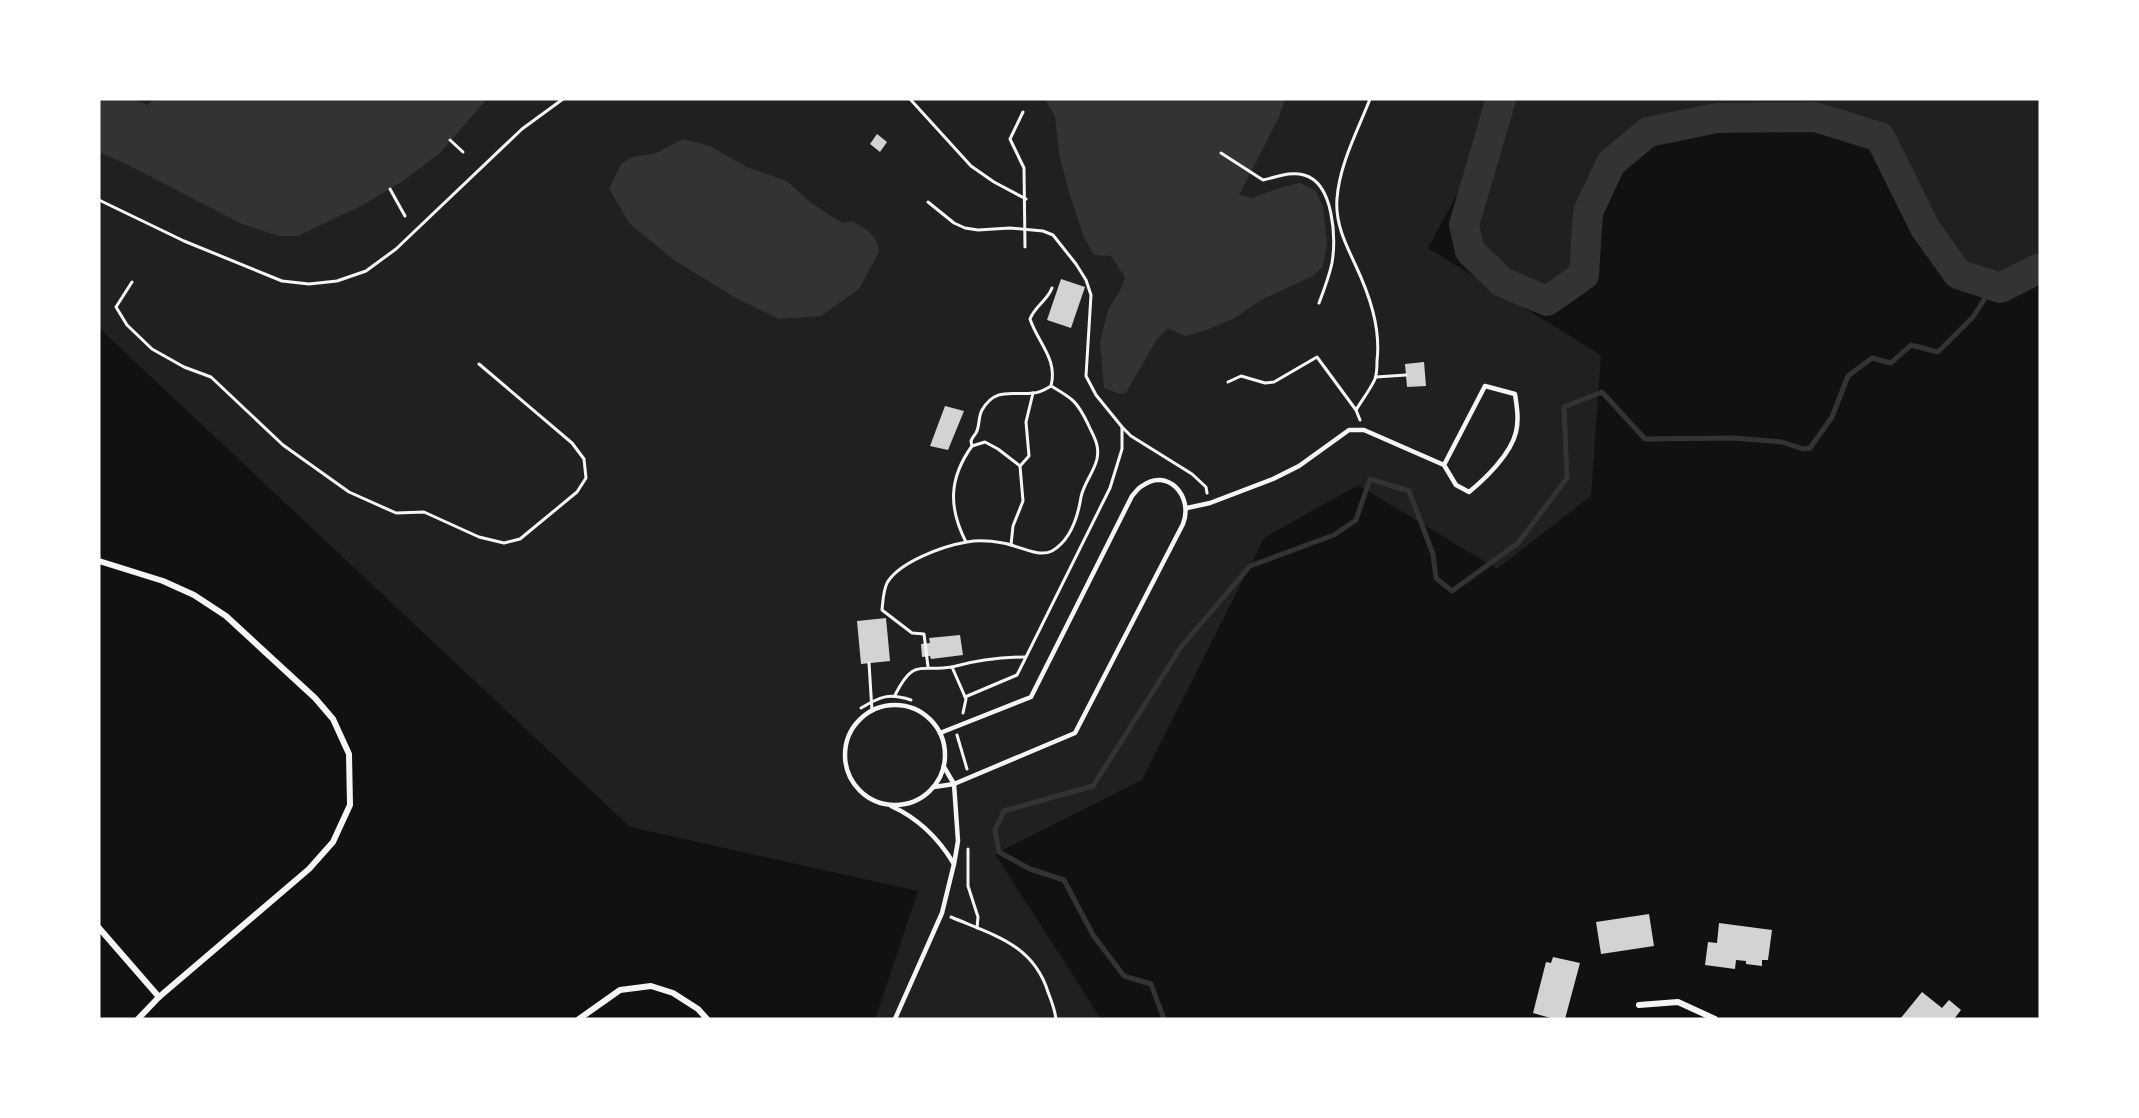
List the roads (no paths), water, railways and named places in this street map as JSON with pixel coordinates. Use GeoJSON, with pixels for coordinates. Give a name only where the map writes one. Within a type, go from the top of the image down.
{"type":"FeatureCollection","features":[{"type":"Feature","properties":{"kind":"street"},"geometry":{"type":"LineString","coordinates":[[99,561],[163,581],[194,596],[226,616],[315,698],[333,719],[349,754],[350,805],[333,842],[309,869],[159,997],[138,1019]]}},
{"type":"Feature","properties":{"kind":"street"},"geometry":{"type":"LineString","coordinates":[[99,928],[159,997]]}},
{"type":"Feature","properties":{"kind":"street"},"geometry":{"type":"LineString","coordinates":[[579,1019],[620,990],[651,986],[672,993],[698,1009],[708,1019]]}},
{"type":"Feature","properties":{"kind":"street"},"geometry":{"type":"LineString","coordinates":[[1639,1005],[1678,1002],[1715,1019]]}},
{"type":"Feature","properties":{"kind":"lane"},"geometry":{"type":"LineString","coordinates":[[1187,508],[1210,503],[1273,479],[1299,466],[1349,430],[1364,430],[1444,465],[1456,485],[1469,492],[1484,480],[1506,452],[1516,434],[1518,415],[1515,394],[1485,386],[1444,465]]}},
{"type":"Feature","properties":{"kind":"lane"},"geometry":{"type":"LineString","coordinates":[[934,787],[954,784],[1075,733],[1183,524],[1187,508],[1184,498],[1171,484],[1159,481],[1148,482],[1132,496],[1031,697],[940,734]]}},
{"type":"Feature","properties":{"kind":"lane"},"geometry":{"type":"LineString","coordinates":[[889,805],[906,805],[922,798],[934,787],[944,767],[945,750],[940,734],[931,720],[919,711],[904,706],[888,706],[872,711],[860,720],[850,733],[846,748],[846,764],[851,779],[861,792],[874,801],[909,814],[945,850],[954,864]]}},
{"type":"Feature","properties":{"kind":"lane"},"geometry":{"type":"LineString","coordinates":[[895,1019],[942,913],[954,864],[958,841],[954,784],[944,767]]}},
{"type":"Feature","properties":{"kind":"waterway"},"geometry":{"type":"LineString","coordinates":[[1501,99],[1464,225],[1470,251],[1502,282],[1547,301],[1584,275],[1588,212],[1611,163],[1648,132],[1717,118],[1815,117],[1880,137],[1925,228],[1958,274],[2000,288],[2040,268]]}},
{"type":"Feature","properties":{"kind":"waterway"},"geometry":{"type":"LineString","coordinates":[[1164,1019],[1151,984],[1124,976],[1093,935],[1064,880],[1030,869],[999,852],[995,830],[1004,811],[1093,786],[1181,647],[1250,566],[1334,535],[1356,520],[1370,479],[1409,491],[1433,554],[1436,578],[1452,591],[1518,543],[1567,478],[1564,407],[1602,392],[1645,439],[1733,438],[1782,442],[1803,449],[1810,448],[1832,417],[1848,376],[1872,358],[1891,363],[1911,345],[1938,352],[1973,317],[1985,298],[2000,288]]}}]}
